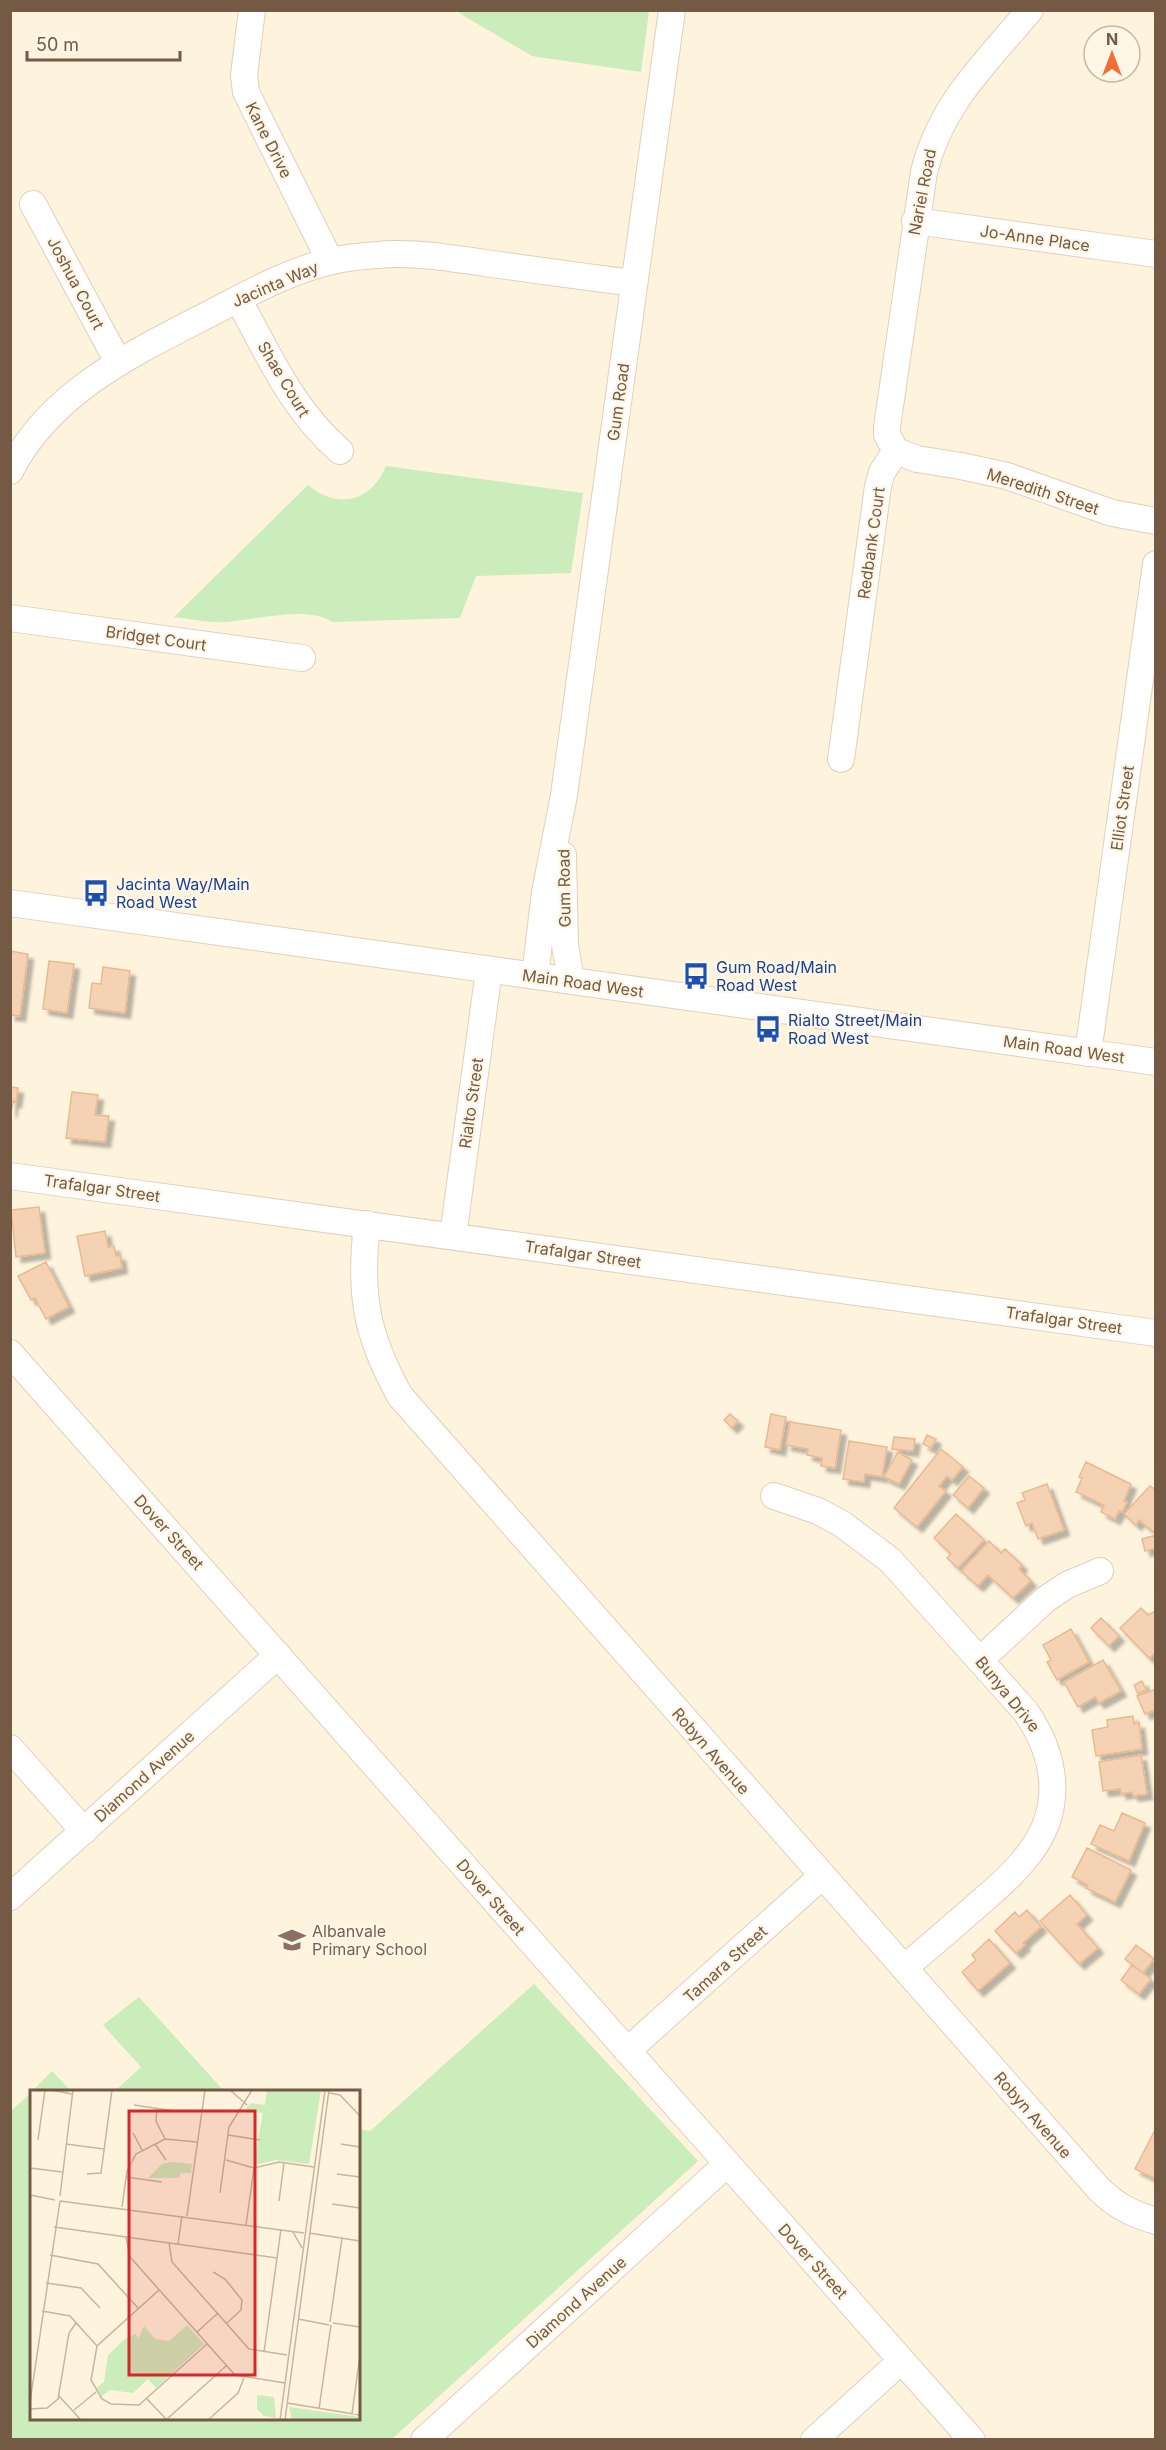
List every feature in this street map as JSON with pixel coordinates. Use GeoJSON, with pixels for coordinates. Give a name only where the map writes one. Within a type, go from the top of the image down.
{"type":"FeatureCollection","features":[{"type":"Feature","properties":{"kind":"street","name":"Kane Drive"},"geometry":{"type":"LineString","coordinates":[[252,10],[244,75],[246,92],[330,261]]}},
{"type":"Feature","properties":{"kind":"street","name":"Gum Road"},"geometry":{"type":"LineString","coordinates":[[535,976],[545,892],[564,795],[672,10]]}},
{"type":"Feature","properties":{"kind":"street","name":"Nariel Road"},"geometry":{"type":"LineString","coordinates":[[896,451],[887,435],[887,427],[915,221],[931,145],[954,100],[1030,10]]}},
{"type":"Feature","properties":{"kind":"street","name":"Joshua Court"},"geometry":{"type":"LineString","coordinates":[[33,204],[118,362]]}},
{"type":"Feature","properties":{"kind":"street","name":"Jo-Anne Place"},"geometry":{"type":"LineString","coordinates":[[915,221],[1155,254]]}},
{"type":"Feature","properties":{"kind":"street","name":"Jacinta Way"},"geometry":{"type":"LineString","coordinates":[[10,471],[40,427],[66,400],[93,378],[118,362],[238,299],[296,272],[330,261],[363,256],[428,255],[634,283]]}},
{"type":"Feature","properties":{"kind":"street","name":"Shae Court"},"geometry":{"type":"LineString","coordinates":[[238,299],[287,390],[317,431],[340,452]]}},
{"type":"Feature","properties":{"kind":"street","name":"Meredith Street"},"geometry":{"type":"LineString","coordinates":[[896,451],[917,459],[1006,476],[1112,513],[1155,521]]}},
{"type":"Feature","properties":{"kind":"street","name":"Redbank Court"},"geometry":{"type":"LineString","coordinates":[[841,759],[878,486],[882,472],[896,451]]}},
{"type":"Feature","properties":{"kind":"street","name":"Elliot Street"},"geometry":{"type":"LineString","coordinates":[[1088,1053],[1155,564]]}},
{"type":"Feature","properties":{"kind":"street","name":"Bridget Court"},"geometry":{"type":"LineString","coordinates":[[10,618],[302,658]]}},
{"type":"Feature","properties":{"kind":"street","name":"Gum Road"},"geometry":{"type":"LineString","coordinates":[[564,795],[565,945],[571,981]]}},
{"type":"Feature","properties":{"kind":"street","name":"Main Road West"},"geometry":{"type":"LineString","coordinates":[[10,903],[1155,1062]]}},
{"type":"Feature","properties":{"kind":"street","name":"Rialto Street"},"geometry":{"type":"LineString","coordinates":[[453,1236],[489,970]]}},
{"type":"Feature","properties":{"kind":"street","name":"Trafalgar Street"},"geometry":{"type":"LineString","coordinates":[[10,1176],[1155,1333]]}},
{"type":"Feature","properties":{"kind":"street","name":"Robyn Avenue"},"geometry":{"type":"LineString","coordinates":[[367,1224],[363,1278],[368,1317],[375,1347],[400,1396],[1099,2189],[1114,2204],[1132,2214],[1155,2221]]}},
{"type":"Feature","properties":{"kind":"street","name":"Dover Street"},"geometry":{"type":"LineString","coordinates":[[10,1353],[972,2439]]}},
{"type":"Feature","properties":{"kind":"street","name":"Bunya Drive"},"geometry":{"type":"LineString","coordinates":[[774,1496],[818,1511],[867,1540],[890,1560],[1026,1712],[1041,1733],[1049,1756],[1052,1778],[1047,1821],[1038,1841],[1024,1860],[999,1886],[904,1968]]}},
{"type":"Feature","properties":{"kind":"street"},"geometry":{"type":"LineString","coordinates":[[980,1660],[1046,1599],[1067,1585],[1100,1571]]}},
{"type":"Feature","properties":{"kind":"street","name":"Diamond Avenue"},"geometry":{"type":"LineString","coordinates":[[10,1897],[278,1655]]}},
{"type":"Feature","properties":{"kind":"street"},"geometry":{"type":"LineString","coordinates":[[10,1748],[84,1831]]}},
{"type":"Feature","properties":{"kind":"street","name":"Tamara Street"},"geometry":{"type":"LineString","coordinates":[[627,2051],[822,1876]]}},
{"type":"Feature","properties":{"kind":"street","name":"Diamond Avenue"},"geometry":{"type":"LineString","coordinates":[[424,2439],[727,2164]]}},
{"type":"Feature","properties":{"kind":"street"},"geometry":{"type":"LineString","coordinates":[[814,2439],[901,2361]]}},
{"type":"Feature","properties":{"kind":"green space"},"geometry":{"type":"Polygon","coordinates":[[[461,10],[649,11],[641,72],[532,56],[459,13],[461,10]]]}},
{"type":"Feature","properties":{"kind":"green space"},"geometry":{"type":"Polygon","coordinates":[[[386,466],[583,493],[571,573],[476,576],[460,618],[333,622],[322,617],[295,614],[219,622],[174,617],[308,485],[331,498],[353,498],[372,488],[386,466]]]}},
{"type":"Feature","properties":{"kind":"green space"},"geometry":{"type":"Polygon","coordinates":[[[534,1984],[698,2161],[392,2439],[11,2439],[11,2111],[30,2094],[30,2420],[360,2420],[360,2129],[370,2131],[534,1984]]]}},
{"type":"Feature","properties":{"kind":"green space"},"geometry":{"type":"Polygon","coordinates":[[[139,1997],[223,2090],[116,2090],[141,2067],[103,2025],[139,1997]]]}},
{"type":"Feature","properties":{"kind":"green space"},"geometry":{"type":"Polygon","coordinates":[[[52,2071],[70,2090],[33,2090],[52,2071]]]}},
{"type":"Feature","properties":{"kind":"building"},"geometry":{"type":"Polygon","coordinates":[[[10,951],[28,954],[20,1016],[10,1015],[10,951]]]}},
{"type":"Feature","properties":{"kind":"building"},"geometry":{"type":"Polygon","coordinates":[[[49,961],[74,964],[67,1013],[43,1009],[49,961]]]}},
{"type":"Feature","properties":{"kind":"building"},"geometry":{"type":"Polygon","coordinates":[[[103,967],[130,971],[125,1013],[89,1008],[92,983],[101,984],[103,967]]]}},
{"type":"Feature","properties":{"kind":"building"},"geometry":{"type":"Polygon","coordinates":[[[10,1087],[18,1088],[16,1102],[13,1101],[11,1113],[10,1087]]]}},
{"type":"Feature","properties":{"kind":"building"},"geometry":{"type":"Polygon","coordinates":[[[72,1092],[98,1095],[95,1115],[109,1116],[105,1142],[66,1138],[72,1092]]]}},
{"type":"Feature","properties":{"kind":"building"},"geometry":{"type":"Polygon","coordinates":[[[39,1207],[45,1253],[16,1257],[11,1210],[39,1207]]]}},
{"type":"Feature","properties":{"kind":"building"},"geometry":{"type":"Polygon","coordinates":[[[105,1231],[108,1247],[114,1246],[116,1256],[120,1255],[122,1268],[85,1276],[77,1236],[105,1231]]]}},
{"type":"Feature","properties":{"kind":"building"},"geometry":{"type":"Polygon","coordinates":[[[46,1262],[69,1307],[46,1319],[35,1298],[31,1300],[18,1276],[46,1262]]]}},
{"type":"Feature","properties":{"kind":"building"},"geometry":{"type":"Polygon","coordinates":[[[730,1414],[738,1421],[732,1428],[724,1420],[730,1414]]]}},
{"type":"Feature","properties":{"kind":"building"},"geometry":{"type":"Polygon","coordinates":[[[771,1414],[786,1417],[780,1450],[765,1447],[771,1414]]]}},
{"type":"Feature","properties":{"kind":"building"},"geometry":{"type":"Polygon","coordinates":[[[790,1422],[841,1430],[835,1468],[821,1466],[822,1458],[807,1455],[808,1449],[786,1445],[790,1422]]]}},
{"type":"Feature","properties":{"kind":"building"},"geometry":{"type":"Polygon","coordinates":[[[927,1435],[936,1439],[931,1448],[923,1444],[927,1435]]]}},
{"type":"Feature","properties":{"kind":"building"},"geometry":{"type":"Polygon","coordinates":[[[894,1437],[915,1439],[913,1451],[892,1449],[894,1437]]]}},
{"type":"Feature","properties":{"kind":"building"},"geometry":{"type":"Polygon","coordinates":[[[849,1441],[887,1447],[882,1477],[865,1474],[864,1482],[843,1479],[849,1441]]]}},
{"type":"Feature","properties":{"kind":"building"},"geometry":{"type":"Polygon","coordinates":[[[941,1449],[963,1467],[952,1480],[947,1476],[939,1486],[946,1491],[917,1527],[894,1508],[941,1449]]]}},
{"type":"Feature","properties":{"kind":"building"},"geometry":{"type":"Polygon","coordinates":[[[898,1452],[912,1460],[899,1484],[884,1477],[898,1452]]]}},
{"type":"Feature","properties":{"kind":"building"},"geometry":{"type":"Polygon","coordinates":[[[1086,1462],[1131,1484],[1124,1501],[1127,1502],[1115,1519],[1101,1512],[1104,1505],[1076,1492],[1082,1478],[1079,1477],[1086,1462]]]}},
{"type":"Feature","properties":{"kind":"building"},"geometry":{"type":"Polygon","coordinates":[[[969,1476],[984,1488],[968,1508],[953,1495],[969,1476]]]}},
{"type":"Feature","properties":{"kind":"building"},"geometry":{"type":"Polygon","coordinates":[[[1047,1484],[1064,1530],[1038,1539],[1032,1523],[1026,1526],[1017,1503],[1025,1500],[1022,1493],[1047,1484]]]}},
{"type":"Feature","properties":{"kind":"building"},"geometry":{"type":"Polygon","coordinates":[[[1150,1486],[1156,1490],[1156,1534],[1139,1520],[1136,1525],[1124,1514],[1150,1486]]]}},
{"type":"Feature","properties":{"kind":"building"},"geometry":{"type":"Polygon","coordinates":[[[956,1514],[984,1540],[958,1568],[947,1558],[951,1554],[934,1538],[956,1514]]]}},
{"type":"Feature","properties":{"kind":"building"},"geometry":{"type":"Polygon","coordinates":[[[1156,1535],[1156,1548],[1145,1551],[1142,1539],[1156,1535]]]}},
{"type":"Feature","properties":{"kind":"building"},"geometry":{"type":"Polygon","coordinates":[[[989,1541],[1001,1553],[1005,1549],[1022,1565],[1019,1569],[1031,1581],[1013,1598],[988,1575],[978,1586],[961,1571],[989,1541]]]}},
{"type":"Feature","properties":{"kind":"building"},"geometry":{"type":"Polygon","coordinates":[[[1141,1608],[1148,1615],[1156,1611],[1156,1653],[1149,1658],[1120,1628],[1141,1608]]]}},
{"type":"Feature","properties":{"kind":"building"},"geometry":{"type":"Polygon","coordinates":[[[1101,1618],[1119,1636],[1109,1646],[1091,1628],[1101,1618]]]}},
{"type":"Feature","properties":{"kind":"building"},"geometry":{"type":"Polygon","coordinates":[[[1071,1629],[1089,1662],[1057,1680],[1047,1662],[1051,1660],[1043,1645],[1071,1629]]]}},
{"type":"Feature","properties":{"kind":"building"},"geometry":{"type":"Polygon","coordinates":[[[1103,1660],[1121,1691],[1099,1703],[1095,1697],[1078,1707],[1064,1682],[1103,1660]]]}},
{"type":"Feature","properties":{"kind":"building"},"geometry":{"type":"Polygon","coordinates":[[[1142,1681],[1146,1690],[1138,1694],[1134,1685],[1142,1681]]]}},
{"type":"Feature","properties":{"kind":"building"},"geometry":{"type":"Polygon","coordinates":[[[1156,1689],[1156,1710],[1145,1714],[1137,1696],[1156,1689]]]}},
{"type":"Feature","properties":{"kind":"building"},"geometry":{"type":"Polygon","coordinates":[[[1133,1716],[1134,1724],[1139,1723],[1142,1749],[1096,1756],[1092,1730],[1108,1727],[1107,1720],[1133,1716]]]}},
{"type":"Feature","properties":{"kind":"building"},"geometry":{"type":"Polygon","coordinates":[[[1141,1755],[1147,1794],[1133,1796],[1132,1792],[1121,1794],[1120,1789],[1103,1791],[1099,1762],[1141,1755]]]}},
{"type":"Feature","properties":{"kind":"building"},"geometry":{"type":"Polygon","coordinates":[[[1122,1813],[1145,1823],[1129,1861],[1091,1844],[1100,1825],[1114,1831],[1122,1813]]]}},
{"type":"Feature","properties":{"kind":"building"},"geometry":{"type":"Polygon","coordinates":[[[1087,1848],[1131,1870],[1115,1902],[1086,1888],[1088,1885],[1072,1877],[1087,1848]]]}},
{"type":"Feature","properties":{"kind":"building"},"geometry":{"type":"Polygon","coordinates":[[[1070,1895],[1087,1915],[1077,1924],[1098,1948],[1079,1964],[1040,1921],[1070,1895]]]}},
{"type":"Feature","properties":{"kind":"building"},"geometry":{"type":"Polygon","coordinates":[[[1027,1910],[1041,1927],[1023,1943],[1025,1945],[1016,1953],[995,1931],[1015,1912],[1019,1917],[1027,1910]]]}},
{"type":"Feature","properties":{"kind":"building"},"geometry":{"type":"Polygon","coordinates":[[[989,1939],[1010,1963],[978,1991],[962,1972],[976,1960],[972,1955],[989,1939]]]}},
{"type":"Feature","properties":{"kind":"building"},"geometry":{"type":"Polygon","coordinates":[[[1136,1945],[1154,1959],[1143,1973],[1125,1959],[1136,1945]]]}},
{"type":"Feature","properties":{"kind":"building"},"geometry":{"type":"Polygon","coordinates":[[[1132,1965],[1151,1979],[1139,1994],[1121,1980],[1132,1965]]]}},
{"type":"Feature","properties":{"kind":"building"},"geometry":{"type":"Polygon","coordinates":[[[1156,2128],[1156,2179],[1135,2169],[1156,2128]]]}},
{"type":"Feature","properties":{"kind":"place","name":"Jacinta Way/Main Road West"},"geometry":{"type":"Point","coordinates":[96,893]}},
{"type":"Feature","properties":{"kind":"place","name":"Gum Road/Main Road West"},"geometry":{"type":"Point","coordinates":[696,976]}},
{"type":"Feature","properties":{"kind":"place","name":"Rialto Street/Main Road West"},"geometry":{"type":"Point","coordinates":[768,1029]}},
{"type":"Feature","properties":{"kind":"place","name":"Albanvale Primary School"},"geometry":{"type":"Point","coordinates":[292,1940]}}]}
